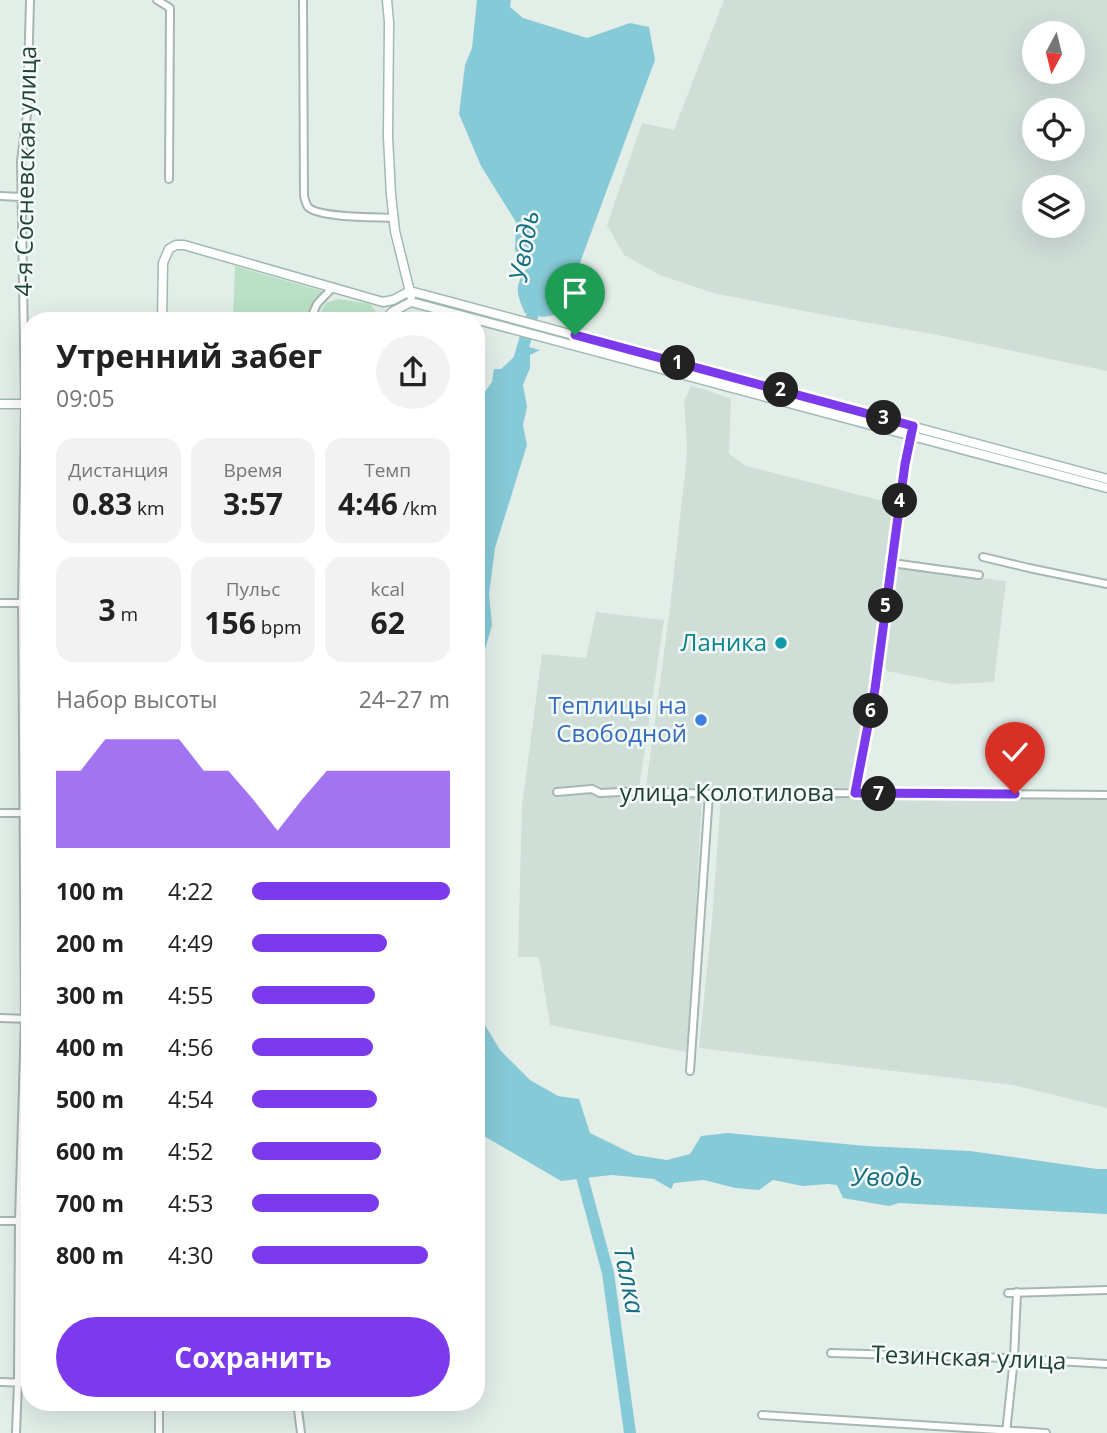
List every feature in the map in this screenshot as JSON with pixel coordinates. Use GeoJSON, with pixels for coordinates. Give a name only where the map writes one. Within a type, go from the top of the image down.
{"type":"FeatureCollection","features":[{"type":"Feature","properties":{"kind":"main road"},"geometry":{"type":"LineString","coordinates":[[387,0],[388,137],[394,218],[411,302]]}},
{"type":"Feature","properties":{"kind":"main road"},"geometry":{"type":"LineString","coordinates":[[162,312],[163,263],[169,249],[184,245],[383,302],[410,291],[1107,479]]}},
{"type":"Feature","properties":{"kind":"main road"},"geometry":{"type":"LineString","coordinates":[[392,312],[411,302],[449,312]]}},
{"type":"Feature","properties":{"kind":"main road"},"geometry":{"type":"LineString","coordinates":[[485,322],[1107,488]]}},
{"type":"Feature","properties":{"kind":"main road"},"geometry":{"type":"LineString","coordinates":[[687,376],[690,366]]}},
{"type":"Feature","properties":{"kind":"main road"},"geometry":{"type":"LineString","coordinates":[[0,404],[21,404]]}},
{"type":"Feature","properties":{"kind":"main road"},"geometry":{"type":"LineString","coordinates":[[911,436],[913,426]]}},
{"type":"Feature","properties":{"kind":"street","name":"4-я Сосневская улица"},"geometry":{"type":"LineString","coordinates":[[24,312],[21,161],[27,114],[30,0]]}},
{"type":"Feature","properties":{"kind":"street"},"geometry":{"type":"LineString","coordinates":[[157,0],[170,8],[169,179]]}},
{"type":"Feature","properties":{"kind":"street"},"geometry":{"type":"LineString","coordinates":[[303,0],[306,204],[310,209],[340,216],[394,218]]}},
{"type":"Feature","properties":{"kind":"street"},"geometry":{"type":"LineString","coordinates":[[0,196],[21,197]]}},
{"type":"Feature","properties":{"kind":"street"},"geometry":{"type":"LineString","coordinates":[[314,312],[317,304],[333,287]]}},
{"type":"Feature","properties":{"kind":"street"},"geometry":{"type":"LineString","coordinates":[[855,793],[875,689],[911,436]]}},
{"type":"Feature","properties":{"kind":"street"},"geometry":{"type":"LineString","coordinates":[[983,556],[1107,584]]}},
{"type":"Feature","properties":{"kind":"street"},"geometry":{"type":"LineString","coordinates":[[892,564],[979,575]]}},
{"type":"Feature","properties":{"kind":"street"},"geometry":{"type":"LineString","coordinates":[[0,603],[21,603]]}},
{"type":"Feature","properties":{"kind":"street","name":"улица Колотилова"},"geometry":{"type":"LineString","coordinates":[[557,792],[592,789],[600,793],[640,791],[709,794],[1107,796]]}},
{"type":"Feature","properties":{"kind":"street"},"geometry":{"type":"LineString","coordinates":[[690,1071],[709,794]]}},
{"type":"Feature","properties":{"kind":"street"},"geometry":{"type":"LineString","coordinates":[[0,813],[21,813]]}},
{"type":"Feature","properties":{"kind":"street"},"geometry":{"type":"LineString","coordinates":[[0,1018],[21,1019]]}},
{"type":"Feature","properties":{"kind":"street","name":"4-я Сосневская улица"},"geometry":{"type":"LineString","coordinates":[[16,1433],[21,1170]]}},
{"type":"Feature","properties":{"kind":"street"},"geometry":{"type":"LineString","coordinates":[[0,1221],[19,1221]]}},
{"type":"Feature","properties":{"kind":"street"},"geometry":{"type":"LineString","coordinates":[[1008,1293],[1107,1290]]}},
{"type":"Feature","properties":{"kind":"street"},"geometry":{"type":"LineString","coordinates":[[1007,1432],[1017,1292]]}},
{"type":"Feature","properties":{"kind":"street","name":"Тезинская улица"},"geometry":{"type":"LineString","coordinates":[[831,1353],[1014,1358],[1107,1364]]}},
{"type":"Feature","properties":{"kind":"street"},"geometry":{"type":"LineString","coordinates":[[0,1382],[18,1382]]}},
{"type":"Feature","properties":{"kind":"street"},"geometry":{"type":"LineString","coordinates":[[159,1411],[159,1433]]}},
{"type":"Feature","properties":{"kind":"street"},"geometry":{"type":"LineString","coordinates":[[298,1411],[301,1433]]}},
{"type":"Feature","properties":{"kind":"street"},"geometry":{"type":"LineString","coordinates":[[762,1415],[1046,1433]]}},
{"type":"Feature","properties":{"kind":"shaded area"},"geometry":{"type":"Polygon","coordinates":[[[724,0],[1107,0],[1107,371],[933,334],[713,293],[660,275],[624,255],[607,225],[642,123],[674,130],[724,0]]]}},
{"type":"Feature","properties":{"kind":"shaded area"},"geometry":{"type":"Polygon","coordinates":[[[691,386],[731,399],[729,454],[746,466],[898,503],[872,689],[852,789],[713,790],[646,787],[686,464],[684,401],[691,386]]]}},
{"type":"Feature","properties":{"kind":"shaded area"},"geometry":{"type":"Polygon","coordinates":[[[896,568],[1006,581],[994,682],[951,684],[887,671],[883,662],[896,568]]]}},
{"type":"Feature","properties":{"kind":"shaded area"},"geometry":{"type":"Polygon","coordinates":[[[596,612],[664,620],[639,789],[609,796],[702,798],[686,1052],[550,1025],[539,957],[518,957],[522,806],[542,654],[586,658],[596,612]]]}},
{"type":"Feature","properties":{"kind":"shaded area"},"geometry":{"type":"Polygon","coordinates":[[[721,797],[1107,797],[1107,1108],[1013,1085],[699,1048],[721,797]]]}},
{"type":"Feature","properties":{"kind":"green space"},"geometry":{"type":"Polygon","coordinates":[[[235,266],[322,291],[310,312],[233,312],[235,266]]]}},
{"type":"Feature","properties":{"kind":"green space"},"geometry":{"type":"Polygon","coordinates":[[[338,299],[370,304],[376,312],[321,312],[326,303],[338,299]]]}},
{"type":"Feature","properties":{"kind":"water"},"geometry":{"type":"Polygon","coordinates":[[[477,0],[511,0],[510,7],[523,18],[587,38],[630,23],[649,27],[655,60],[561,314],[543,317],[525,313],[518,285],[527,268],[515,250],[516,222],[481,166],[459,114],[465,65],[472,48],[477,0]]]}},
{"type":"Feature","properties":{"kind":"water"},"geometry":{"type":"Polygon","coordinates":[[[518,344],[540,350],[530,355],[530,368],[523,385],[527,407],[523,425],[527,445],[495,548],[489,594],[492,625],[485,650],[485,392],[492,382],[494,369],[501,369],[515,356],[518,344]]]}},
{"type":"Feature","properties":{"kind":"water","name":"Уводь"},"geometry":{"type":"Polygon","coordinates":[[[485,1025],[500,1050],[530,1080],[558,1096],[579,1099],[590,1133],[635,1155],[667,1160],[690,1154],[701,1136],[728,1133],[866,1146],[970,1151],[1107,1169],[1107,1214],[899,1203],[889,1206],[843,1198],[837,1185],[803,1186],[773,1180],[759,1190],[735,1188],[704,1180],[674,1183],[671,1189],[654,1179],[611,1175],[561,1181],[485,1137],[485,1025]]]}},
{"type":"Feature","properties":{"kind":"waterway","name":"Уводь"},"geometry":{"type":"LineString","coordinates":[[519,360],[537,300]]}},
{"type":"Feature","properties":{"kind":"waterway","name":"Талка"},"geometry":{"type":"LineString","coordinates":[[578,1162],[608,1273],[630,1433]]}},
{"type":"Feature","properties":{"kind":"place","name":"Ланика"},"geometry":{"type":"Point","coordinates":[781,643]}},
{"type":"Feature","properties":{"kind":"place","name":"Теплицы на Свободной"},"geometry":{"type":"Point","coordinates":[701,720]}},
{"type":"Feature","properties":{"kind":"route"},"geometry":{"type":"LineString","coordinates":[[575,335],[913,426],[905,464],[875,689],[855,793],[1015,794]]}}]}
